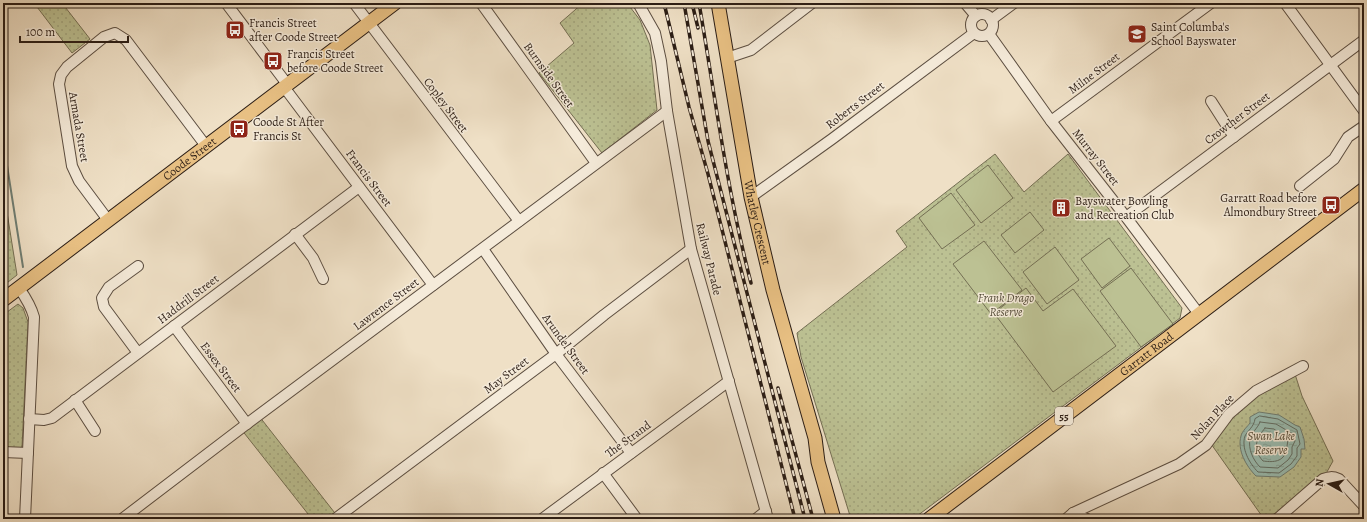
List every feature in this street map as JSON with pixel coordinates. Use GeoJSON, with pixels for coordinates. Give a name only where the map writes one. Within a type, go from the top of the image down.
{"type":"FeatureCollection","features":[{"type":"Feature","properties":{"kind":"main road","name":"Coode Street"},"geometry":{"type":"LineString","coordinates":[[3,300],[395,3]]}},
{"type":"Feature","properties":{"kind":"main road","name":"Whatley Crescent"},"geometry":{"type":"LineString","coordinates":[[718,3],[751,197],[773,290],[815,438],[818,462],[834,519]]}},
{"type":"Feature","properties":{"kind":"main road","name":"Garratt Road"},"geometry":{"type":"LineString","coordinates":[[929,519],[1364,189]]}},
{"type":"Feature","properties":{"kind":"main road","name":"Whatley Crescent"},"geometry":{"type":"LineString","coordinates":[[815,438],[823,455],[841,519]]}},
{"type":"Feature","properties":{"kind":"street","name":"Francis Street"},"geometry":{"type":"LineString","coordinates":[[226,3],[433,285]]}},
{"type":"Feature","properties":{"kind":"street","name":"Copley Street"},"geometry":{"type":"LineString","coordinates":[[354,3],[519,221]]}},
{"type":"Feature","properties":{"kind":"street","name":"Burnside Street"},"geometry":{"type":"LineString","coordinates":[[480,3],[596,163]]}},
{"type":"Feature","properties":{"kind":"street","name":"Railway Parade"},"geometry":{"type":"LineString","coordinates":[[638,3],[655,33],[661,61],[667,111],[691,249],[767,515]]}},
{"type":"Feature","properties":{"kind":"street"},"geometry":{"type":"LineString","coordinates":[[727,58],[751,50],[812,3]]}},
{"type":"Feature","properties":{"kind":"street"},"geometry":{"type":"LineString","coordinates":[[965,3],[976,16]]}},
{"type":"Feature","properties":{"kind":"street"},"geometry":{"type":"LineString","coordinates":[[991,20],[1014,3]]}},
{"type":"Feature","properties":{"kind":"street","name":"Milne Street"},"geometry":{"type":"LineString","coordinates":[[1051,121],[1211,3]]}},
{"type":"Feature","properties":{"kind":"street"},"geometry":{"type":"LineString","coordinates":[[1285,3],[1364,111]]}},
{"type":"Feature","properties":{"kind":"street"},"geometry":{"type":"LineString","coordinates":[[983,14],[991,20],[992,27],[989,34],[982,36],[974,33],[971,23],[976,16],[983,14]]}},
{"type":"Feature","properties":{"kind":"street","name":"Armada Street"},"geometry":{"type":"LineString","coordinates":[[108,220],[79,182],[72,166],[58,84],[61,75],[67,68],[104,37],[115,33],[126,40],[206,146]]}},
{"type":"Feature","properties":{"kind":"street","name":"Roberts Street"},"geometry":{"type":"LineString","coordinates":[[751,197],[832,139],[974,33]]}},
{"type":"Feature","properties":{"kind":"street","name":"Murray Street"},"geometry":{"type":"LineString","coordinates":[[989,34],[1051,121],[1199,314]]}},
{"type":"Feature","properties":{"kind":"street","name":"Crowther Street"},"geometry":{"type":"LineString","coordinates":[[1126,217],[1364,40]]}},
{"type":"Feature","properties":{"kind":"street"},"geometry":{"type":"LineString","coordinates":[[1210,101],[1234,137]]}},
{"type":"Feature","properties":{"kind":"street","name":"Lawrence Street"},"geometry":{"type":"LineString","coordinates":[[122,519],[667,111]]}},
{"type":"Feature","properties":{"kind":"street"},"geometry":{"type":"LineString","coordinates":[[1300,186],[1334,159],[1348,137],[1364,126]]}},
{"type":"Feature","properties":{"kind":"street","name":"Haddrill Street"},"geometry":{"type":"LineString","coordinates":[[30,419],[48,419],[75,400],[359,186]]}},
{"type":"Feature","properties":{"kind":"street"},"geometry":{"type":"LineString","coordinates":[[295,234],[312,258],[322,279]]}},
{"type":"Feature","properties":{"kind":"street","name":"Arundel Street"},"geometry":{"type":"LineString","coordinates":[[483,249],[556,354],[631,453]]}},
{"type":"Feature","properties":{"kind":"street","name":"May Street"},"geometry":{"type":"LineString","coordinates":[[335,519],[349,515],[604,315],[691,249]]}},
{"type":"Feature","properties":{"kind":"street"},"geometry":{"type":"LineString","coordinates":[[138,266],[109,287],[102,298],[104,307],[138,353]]}},
{"type":"Feature","properties":{"kind":"street"},"geometry":{"type":"LineString","coordinates":[[18,288],[32,308],[34,317],[25,519]]}},
{"type":"Feature","properties":{"kind":"street","name":"Essex Street"},"geometry":{"type":"LineString","coordinates":[[174,326],[248,424]]}},
{"type":"Feature","properties":{"kind":"street","name":"Nolan Place"},"geometry":{"type":"LineString","coordinates":[[1069,516],[1179,464],[1206,445],[1229,414],[1256,390],[1303,366]]}},
{"type":"Feature","properties":{"kind":"street","name":"The Strand"},"geometry":{"type":"LineString","coordinates":[[542,519],[729,381]]}},
{"type":"Feature","properties":{"kind":"street"},"geometry":{"type":"LineString","coordinates":[[75,400],[95,431]]}},
{"type":"Feature","properties":{"kind":"street"},"geometry":{"type":"LineString","coordinates":[[3,452],[28,453]]}},
{"type":"Feature","properties":{"kind":"street"},"geometry":{"type":"LineString","coordinates":[[603,473],[637,519]]}},
{"type":"Feature","properties":{"kind":"street"},"geometry":{"type":"LineString","coordinates":[[1277,519],[1322,479],[1328,477],[1339,479],[1364,506]]}},
{"type":"Feature","properties":{"kind":"street"},"geometry":{"type":"LineString","coordinates":[[756,519],[767,515]]}},
{"type":"Feature","properties":{"kind":"street"},"geometry":{"type":"LineString","coordinates":[[1069,516],[1087,519]]}},
{"type":"Feature","properties":{"kind":"green space"},"geometry":{"type":"Polygon","coordinates":[[[34,3],[62,3],[90,39],[72,53],[34,3]]]}},
{"type":"Feature","properties":{"kind":"green space"},"geometry":{"type":"Polygon","coordinates":[[[583,3],[627,3],[640,20],[650,45],[657,110],[602,153],[539,73],[574,43],[560,23],[583,3]]]}},
{"type":"Feature","properties":{"kind":"green space","name":"Frank Drago Reserve"},"geometry":{"type":"Polygon","coordinates":[[[995,154],[1024,192],[1068,154],[1182,308],[1180,318],[913,519],[851,519],[801,357],[797,333],[907,247],[896,231],[995,154]]]}},
{"type":"Feature","properties":{"kind":"green space"},"geometry":{"type":"Polygon","coordinates":[[[988,165],[1013,198],[981,223],[956,190],[988,165]]]}},
{"type":"Feature","properties":{"kind":"green space"},"geometry":{"type":"Polygon","coordinates":[[[3,187],[17,275],[3,286],[3,187]]]}},
{"type":"Feature","properties":{"kind":"green space"},"geometry":{"type":"Polygon","coordinates":[[[951,193],[975,225],[942,249],[919,218],[951,193]]]}},
{"type":"Feature","properties":{"kind":"green space"},"geometry":{"type":"Polygon","coordinates":[[[1030,212],[1044,230],[1015,253],[1001,235],[1030,212]]]}},
{"type":"Feature","properties":{"kind":"green space"},"geometry":{"type":"Polygon","coordinates":[[[1109,238],[1130,266],[1102,288],[1081,259],[1109,238]]]}},
{"type":"Feature","properties":{"kind":"green space"},"geometry":{"type":"Polygon","coordinates":[[[984,241],[1022,290],[991,314],[953,264],[984,241]]]}},
{"type":"Feature","properties":{"kind":"green space"},"geometry":{"type":"Polygon","coordinates":[[[1055,247],[1079,280],[1047,304],[1023,272],[1055,247]]]}},
{"type":"Feature","properties":{"kind":"green space"},"geometry":{"type":"Polygon","coordinates":[[[1131,268],[1173,324],[1141,347],[1100,291],[1131,268]]]}},
{"type":"Feature","properties":{"kind":"green space"},"geometry":{"type":"Polygon","coordinates":[[[1026,288],[1043,311],[1073,289],[1116,346],[1053,392],[994,313],[1026,288]]]}},
{"type":"Feature","properties":{"kind":"green space"},"geometry":{"type":"Polygon","coordinates":[[[18,304],[23,308],[28,322],[22,447],[13,451],[3,451],[3,315],[18,304]]]}},
{"type":"Feature","properties":{"kind":"green space","name":"Swan Lake Reserve"},"geometry":{"type":"Polygon","coordinates":[[[1294,371],[1302,396],[1333,461],[1323,479],[1277,519],[1264,519],[1209,441],[1229,414],[1294,371]]]}},
{"type":"Feature","properties":{"kind":"green space"},"geometry":{"type":"Polygon","coordinates":[[[259,416],[338,517],[335,519],[312,519],[241,429],[259,416]]]}},
{"type":"Feature","properties":{"kind":"water"},"geometry":{"type":"Polygon","coordinates":[[[1259,412],[1279,415],[1300,427],[1304,439],[1305,449],[1301,449],[1301,457],[1294,467],[1280,477],[1256,476],[1249,468],[1241,452],[1240,441],[1242,434],[1250,423],[1250,417],[1259,412]]]}},
{"type":"Feature","properties":{"kind":"waterway"},"geometry":{"type":"LineString","coordinates":[[3,140],[23,267]]}},
{"type":"Feature","properties":{"kind":"railway"},"geometry":{"type":"LineString","coordinates":[[664,3],[689,107],[708,174],[795,519]]}},
{"type":"Feature","properties":{"kind":"railway"},"geometry":{"type":"LineString","coordinates":[[684,3],[708,141],[805,519]]}},
{"type":"Feature","properties":{"kind":"railway"},"geometry":{"type":"LineString","coordinates":[[692,3],[698,28]]}},
{"type":"Feature","properties":{"kind":"railway"},"geometry":{"type":"LineString","coordinates":[[699,3],[728,178],[751,283]]}},
{"type":"Feature","properties":{"kind":"railway"},"geometry":{"type":"LineString","coordinates":[[778,388],[813,519]]}},
{"type":"Feature","properties":{"kind":"place","name":"Francis Street after Coode Street"},"geometry":{"type":"Point","coordinates":[235,30]}},
{"type":"Feature","properties":{"kind":"place","name":"Saint Columba's School Bayswater"},"geometry":{"type":"Point","coordinates":[1137,34]}},
{"type":"Feature","properties":{"kind":"place","name":"Francis Street before Coode Street"},"geometry":{"type":"Point","coordinates":[273,61]}},
{"type":"Feature","properties":{"kind":"place","name":"Coode St After Francis St"},"geometry":{"type":"Point","coordinates":[239,129]}},
{"type":"Feature","properties":{"kind":"place","name":"Garratt Road before Almondbury Street"},"geometry":{"type":"Point","coordinates":[1331,205]}},
{"type":"Feature","properties":{"kind":"place","name":"Bayswater Bowling and Recreation Club"},"geometry":{"type":"Point","coordinates":[1061,208]}}]}
